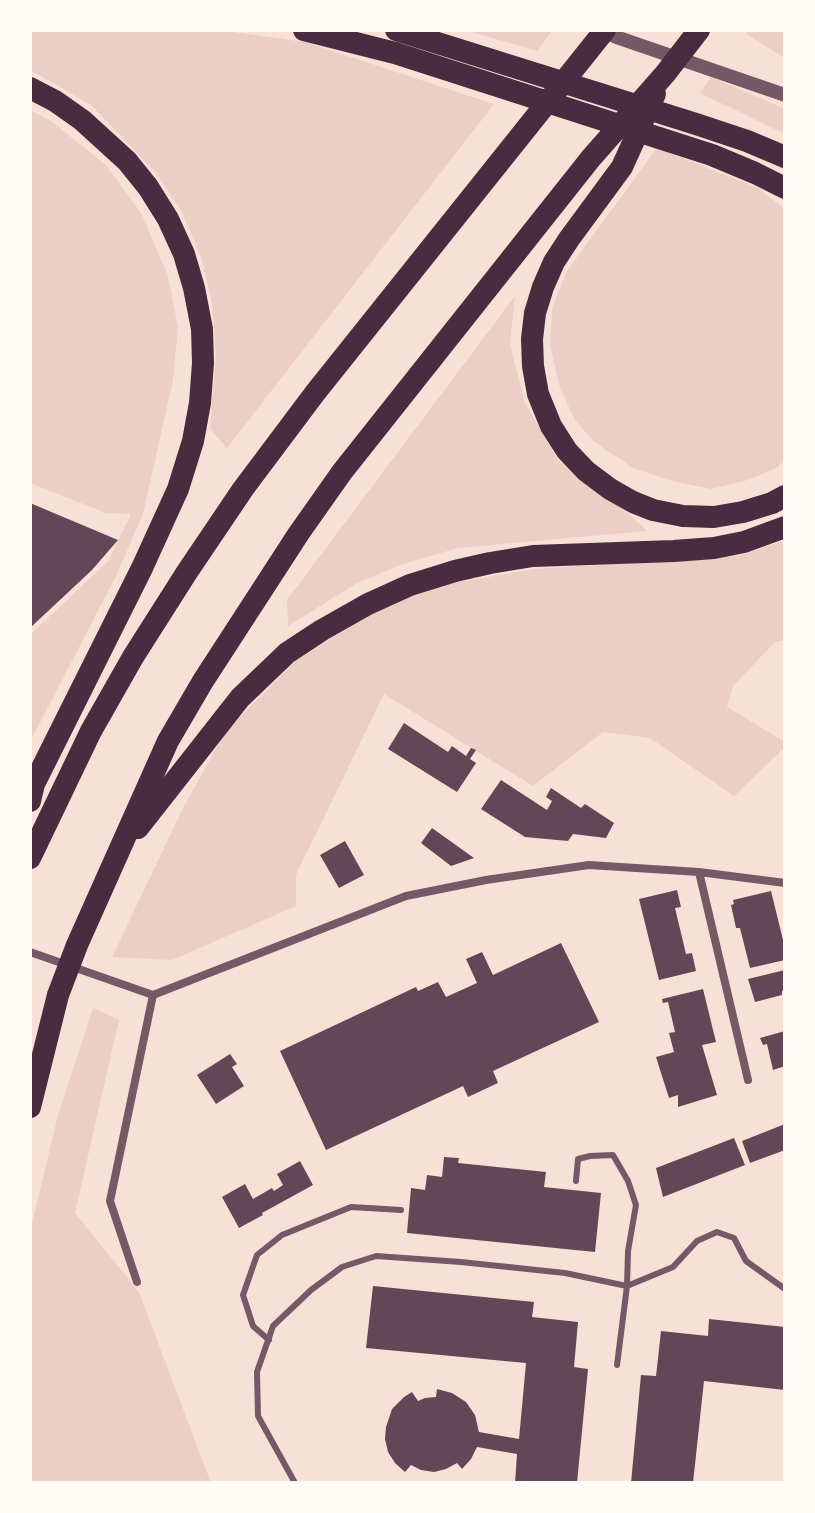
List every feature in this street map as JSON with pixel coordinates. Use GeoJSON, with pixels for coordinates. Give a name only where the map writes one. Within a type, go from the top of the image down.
{"type":"FeatureCollection","features":[{"type":"Feature","properties":{"kind":"highway"},"geometry":{"type":"LineString","coordinates":[[304,30],[395,53],[712,155],[785,188]]}},
{"type":"Feature","properties":{"kind":"highway"},"geometry":{"type":"LineString","coordinates":[[396,30],[696,124],[785,157]]}},
{"type":"Feature","properties":{"kind":"highway"},"geometry":{"type":"LineString","coordinates":[[30,858],[91,731],[133,657],[243,489],[315,393],[603,30]]}},
{"type":"Feature","properties":{"kind":"highway"},"geometry":{"type":"LineString","coordinates":[[30,1107],[58,995],[77,945],[168,741],[203,681],[342,472],[591,158],[699,30]]}},
{"type":"Feature","properties":{"kind":"highway"},"geometry":{"type":"LineString","coordinates":[[665,74],[622,167],[554,262],[535,313],[532,339],[538,394],[551,426],[567,451],[586,471],[633,502],[683,516],[714,517],[743,512],[785,496]]}},
{"type":"Feature","properties":{"kind":"highway"},"geometry":{"type":"LineString","coordinates":[[30,88],[82,120],[127,161],[148,187],[168,219],[184,254],[202,329],[203,363],[193,441],[178,489],[34,784],[30,801]]}},
{"type":"Feature","properties":{"kind":"highway"},"geometry":{"type":"LineString","coordinates":[[113,861],[240,698],[287,653],[368,604],[410,585],[490,563],[548,555],[714,548],[744,542],[785,527]]}},
{"type":"Feature","properties":{"kind":"street"},"geometry":{"type":"LineString","coordinates":[[603,30],[785,95]]}},
{"type":"Feature","properties":{"kind":"street"},"geometry":{"type":"LineString","coordinates":[[30,952],[153,995],[406,896],[486,880],[589,865],[699,872],[785,883]]}},
{"type":"Feature","properties":{"kind":"street"},"geometry":{"type":"LineString","coordinates":[[699,872],[748,1080]]}},
{"type":"Feature","properties":{"kind":"street"},"geometry":{"type":"LineString","coordinates":[[137,1282],[110,1201],[153,995]]}},
{"type":"Feature","properties":{"kind":"lane"},"geometry":{"type":"LineString","coordinates":[[576,1181],[578,1159],[613,1155],[628,1181],[636,1205],[628,1251],[617,1365]]}},
{"type":"Feature","properties":{"kind":"lane"},"geometry":{"type":"LineString","coordinates":[[269,1340],[253,1326],[243,1295],[257,1255],[282,1235],[351,1207],[401,1210]]}},
{"type":"Feature","properties":{"kind":"lane"},"geometry":{"type":"LineString","coordinates":[[295,1483],[258,1416],[257,1372],[273,1326],[311,1290],[342,1267],[376,1256],[565,1273],[627,1286],[673,1267],[697,1241],[717,1232],[734,1238],[746,1261],[785,1289]]}},
{"type":"Feature","properties":{"kind":"shaded area"},"geometry":{"type":"Polygon","coordinates":[[[219,30],[305,42],[494,104],[227,448],[210,429],[216,353],[212,303],[202,260],[182,212],[155,172],[91,105],[30,71],[30,31],[219,30]]]}},
{"type":"Feature","properties":{"kind":"shaded area"},"geometry":{"type":"Polygon","coordinates":[[[465,30],[553,30],[537,51],[465,30]]]}},
{"type":"Feature","properties":{"kind":"shaded area"},"geometry":{"type":"Polygon","coordinates":[[[748,30],[785,30],[785,58],[746,34],[748,30]]]}},
{"type":"Feature","properties":{"kind":"shaded area"},"geometry":{"type":"Polygon","coordinates":[[[711,77],[785,109],[785,134],[700,93],[711,77]]]}},
{"type":"Feature","properties":{"kind":"shaded area"},"geometry":{"type":"Polygon","coordinates":[[[30,110],[51,121],[106,165],[142,215],[168,276],[178,327],[173,380],[143,514],[116,576],[30,742],[30,635],[108,561],[131,514],[106,513],[30,483],[30,110]]]}},
{"type":"Feature","properties":{"kind":"shaded area"},"geometry":{"type":"Polygon","coordinates":[[[657,148],[758,188],[785,209],[785,460],[776,468],[748,480],[711,489],[672,481],[633,468],[593,441],[575,420],[560,388],[550,346],[552,309],[566,272],[657,148]]]}},
{"type":"Feature","properties":{"kind":"shaded area"},"geometry":{"type":"Polygon","coordinates":[[[515,296],[510,344],[525,403],[558,460],[647,531],[458,548],[403,564],[357,583],[288,626],[287,600],[515,296]]]}},
{"type":"Feature","properties":{"kind":"shaded area"},"geometry":{"type":"Polygon","coordinates":[[[785,540],[785,640],[775,642],[733,686],[727,707],[785,742],[785,747],[734,796],[650,738],[603,732],[533,786],[384,694],[296,875],[296,906],[172,960],[112,957],[184,806],[226,731],[298,659],[384,606],[452,583],[534,569],[739,556],[785,540]]]}},
{"type":"Feature","properties":{"kind":"shaded area"},"geometry":{"type":"Polygon","coordinates":[[[93,1008],[119,1020],[75,1213],[139,1292],[211,1483],[30,1483],[30,1232],[58,1115],[93,1008]]]}},
{"type":"Feature","properties":{"kind":"building"},"geometry":{"type":"Polygon","coordinates":[[[30,503],[118,540],[92,570],[30,628],[30,503]]]}},
{"type":"Feature","properties":{"kind":"building"},"geometry":{"type":"Polygon","coordinates":[[[404,723],[448,752],[452,746],[466,756],[471,748],[476,750],[470,759],[476,763],[457,792],[388,749],[404,723]]]}},
{"type":"Feature","properties":{"kind":"building"},"geometry":{"type":"Polygon","coordinates":[[[501,780],[547,810],[552,801],[546,797],[551,788],[581,808],[585,804],[614,823],[606,838],[573,834],[568,841],[525,837],[481,809],[501,780]]]}},
{"type":"Feature","properties":{"kind":"building"},"geometry":{"type":"Polygon","coordinates":[[[432,828],[474,858],[451,866],[421,843],[432,828]]]}},
{"type":"Feature","properties":{"kind":"building"},"geometry":{"type":"Polygon","coordinates":[[[345,841],[364,875],[339,888],[320,855],[345,841]]]}},
{"type":"Feature","properties":{"kind":"building"},"geometry":{"type":"Polygon","coordinates":[[[677,890],[681,907],[675,908],[686,954],[692,953],[696,971],[659,980],[639,899],[677,890]]]}},
{"type":"Feature","properties":{"kind":"building"},"geometry":{"type":"Polygon","coordinates":[[[771,891],[785,960],[750,968],[731,905],[734,904],[733,900],[771,891]]]}},
{"type":"Feature","properties":{"kind":"building"},"geometry":{"type":"Polygon","coordinates":[[[561,943],[599,1022],[493,1071],[498,1083],[468,1097],[463,1086],[326,1150],[280,1051],[416,987],[418,991],[438,982],[446,997],[477,983],[466,959],[482,952],[493,975],[561,943]]]}},
{"type":"Feature","properties":{"kind":"building"},"geometry":{"type":"Polygon","coordinates":[[[785,970],[782,995],[755,1002],[748,979],[785,970]]]}},
{"type":"Feature","properties":{"kind":"building"},"geometry":{"type":"Polygon","coordinates":[[[703,989],[716,1042],[702,1045],[717,1095],[678,1107],[678,1095],[669,1098],[656,1057],[674,1052],[669,1033],[675,1032],[668,1002],[663,1003],[662,999],[703,989]]]}},
{"type":"Feature","properties":{"kind":"building"},"geometry":{"type":"Polygon","coordinates":[[[785,1031],[785,1066],[773,1070],[767,1044],[763,1045],[760,1038],[785,1031]]]}},
{"type":"Feature","properties":{"kind":"building"},"geometry":{"type":"Polygon","coordinates":[[[230,1054],[237,1064],[232,1067],[244,1086],[216,1104],[197,1075],[230,1054]]]}},
{"type":"Feature","properties":{"kind":"building"},"geometry":{"type":"Polygon","coordinates":[[[785,1124],[785,1150],[750,1163],[742,1141],[785,1124]]]}},
{"type":"Feature","properties":{"kind":"building"},"geometry":{"type":"Polygon","coordinates":[[[734,1138],[745,1165],[663,1197],[656,1168],[734,1138]]]}},
{"type":"Feature","properties":{"kind":"building"},"geometry":{"type":"Polygon","coordinates":[[[444,1157],[459,1158],[458,1163],[546,1172],[544,1187],[601,1193],[595,1252],[407,1233],[411,1188],[425,1190],[427,1175],[442,1177],[444,1157]]]}},
{"type":"Feature","properties":{"kind":"building"},"geometry":{"type":"Polygon","coordinates":[[[300,1161],[313,1185],[239,1228],[222,1197],[245,1184],[253,1199],[272,1188],[274,1191],[283,1185],[277,1174],[300,1161]]]}},
{"type":"Feature","properties":{"kind":"building"},"geometry":{"type":"Polygon","coordinates":[[[373,1286],[534,1302],[532,1317],[578,1322],[574,1367],[588,1369],[577,1483],[515,1483],[517,1454],[477,1447],[462,1469],[457,1463],[434,1472],[411,1465],[405,1472],[395,1463],[388,1452],[386,1427],[392,1409],[412,1392],[418,1401],[436,1397],[437,1389],[452,1393],[466,1402],[475,1415],[479,1432],[519,1439],[526,1363],[366,1348],[373,1286]]]}},
{"type":"Feature","properties":{"kind":"building"},"geometry":{"type":"Polygon","coordinates":[[[709,1319],[785,1327],[785,1390],[704,1381],[693,1483],[631,1483],[641,1375],[656,1376],[661,1331],[708,1336],[709,1319]]]}}]}
